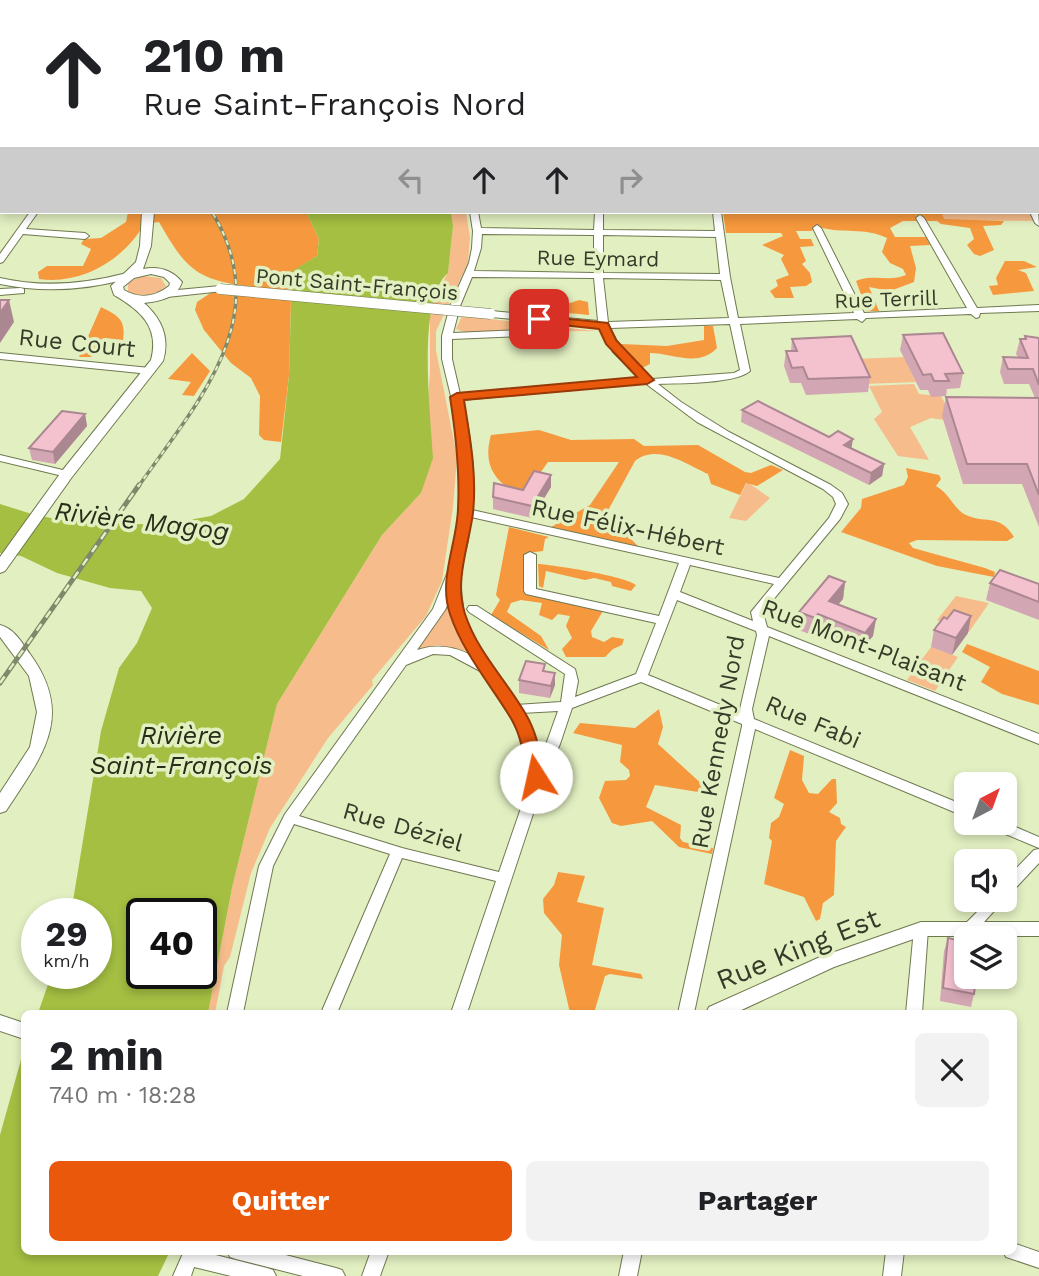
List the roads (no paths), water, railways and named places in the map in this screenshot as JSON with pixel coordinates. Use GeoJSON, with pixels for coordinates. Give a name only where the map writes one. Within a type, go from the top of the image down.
{"type":"FeatureCollection","features":[{"type":"Feature","properties":{"kind":"main road"},"geometry":{"type":"LineString","coordinates":[[2,564],[67,474],[150,371],[162,348],[154,322],[117,286],[140,267],[145,253],[148,214]]}},
{"type":"Feature","properties":{"kind":"main road"},"geometry":{"type":"LineString","coordinates":[[145,253],[163,272],[174,279],[176,285],[154,304],[154,322]]}},
{"type":"Feature","properties":{"kind":"main road"},"geometry":{"type":"LineString","coordinates":[[130,275],[163,272]]}},
{"type":"Feature","properties":{"kind":"main road"},"geometry":{"type":"LineString","coordinates":[[126,297],[165,295]]}},
{"type":"Feature","properties":{"kind":"main road"},"geometry":{"type":"LineString","coordinates":[[0,630],[7,634],[37,675],[37,685],[46,712],[42,738],[29,765],[0,807]]}},
{"type":"Feature","properties":{"kind":"main road"},"geometry":{"type":"LineString","coordinates":[[0,642],[27,680],[37,685]]}},
{"type":"Feature","properties":{"kind":"main road","name":"Rue King Est"},"geometry":{"type":"LineString","coordinates":[[1017,931],[1039,929]]}},
{"type":"Feature","properties":{"kind":"main road","name":"Rue King Est"},"geometry":{"type":"LineString","coordinates":[[723,1010],[839,957],[915,935],[954,935]]}},
{"type":"Feature","properties":{"kind":"main road"},"geometry":{"type":"LineString","coordinates":[[1017,940],[1039,939]]}},
{"type":"Feature","properties":{"kind":"street"},"geometry":{"type":"LineString","coordinates":[[0,260],[33,214]]}},
{"type":"Feature","properties":{"kind":"street"},"geometry":{"type":"LineString","coordinates":[[236,1010],[265,866],[290,818],[439,610],[454,576],[466,512],[467,457],[457,397],[447,360],[447,336],[451,318],[478,252],[479,231],[475,214]]}},
{"type":"Feature","properties":{"kind":"street"},"geometry":{"type":"LineString","coordinates":[[599,214],[604,326]]}},
{"type":"Feature","properties":{"kind":"street"},"geometry":{"type":"LineString","coordinates":[[457,397],[743,373],[745,368],[725,277],[717,214]]}},
{"type":"Feature","properties":{"kind":"street"},"geometry":{"type":"LineString","coordinates":[[920,218],[975,313]]}},
{"type":"Feature","properties":{"kind":"street"},"geometry":{"type":"LineString","coordinates":[[817,228],[861,317]]}},
{"type":"Feature","properties":{"kind":"street"},"geometry":{"type":"LineString","coordinates":[[22,231],[85,236]]}},
{"type":"Feature","properties":{"kind":"street"},"geometry":{"type":"LineString","coordinates":[[479,231],[719,234]]}},
{"type":"Feature","properties":{"kind":"street","name":"Rue Eymard"},"geometry":{"type":"LineString","coordinates":[[471,274],[725,277]]}},
{"type":"Feature","properties":{"kind":"street"},"geometry":{"type":"LineString","coordinates":[[0,281],[37,286],[100,283],[130,275]]}},
{"type":"Feature","properties":{"kind":"street"},"geometry":{"type":"LineString","coordinates":[[174,279],[220,289]]}},
{"type":"Feature","properties":{"kind":"street"},"geometry":{"type":"LineString","coordinates":[[0,292],[99,289],[126,297]]}},
{"type":"Feature","properties":{"kind":"street"},"geometry":{"type":"LineString","coordinates":[[165,295],[220,289]]}},
{"type":"Feature","properties":{"kind":"street","name":"Pont Saint-François"},"geometry":{"type":"LineString","coordinates":[[220,289],[491,314]]}},
{"type":"Feature","properties":{"kind":"street","name":"Rue Terrill"},"geometry":{"type":"LineString","coordinates":[[975,313],[1039,308]]}},
{"type":"Feature","properties":{"kind":"street","name":"Rue Terrill"},"geometry":{"type":"LineString","coordinates":[[491,314],[604,326],[1039,313]]}},
{"type":"Feature","properties":{"kind":"street","name":"Rue Kennedy Nord"},"geometry":{"type":"LineString","coordinates":[[604,326],[611,341],[648,381],[709,427],[838,495],[842,504],[839,513],[757,612],[762,629],[746,709],[749,726],[687,1010]]}},
{"type":"Feature","properties":{"kind":"street"},"geometry":{"type":"LineString","coordinates":[[447,336],[548,332]]}},
{"type":"Feature","properties":{"kind":"street","name":"Rue Court"},"geometry":{"type":"LineString","coordinates":[[0,356],[150,371]]}},
{"type":"Feature","properties":{"kind":"street"},"geometry":{"type":"LineString","coordinates":[[0,458],[67,474]]}},
{"type":"Feature","properties":{"kind":"street","name":"Rue Félix-Hébert"},"geometry":{"type":"LineString","coordinates":[[466,512],[781,582]]}},
{"type":"Feature","properties":{"kind":"street"},"geometry":{"type":"LineString","coordinates":[[530,555],[530,591],[663,621]]}},
{"type":"Feature","properties":{"kind":"street"},"geometry":{"type":"LineString","coordinates":[[514,709],[565,706],[641,677],[686,561]]}},
{"type":"Feature","properties":{"kind":"street"},"geometry":{"type":"LineString","coordinates":[[454,576],[460,624],[487,672],[514,709],[532,748],[535,785]]}},
{"type":"Feature","properties":{"kind":"street","name":"Rue Mont-Plaisant"},"geometry":{"type":"LineString","coordinates":[[673,594],[1039,739]]}},
{"type":"Feature","properties":{"kind":"street"},"geometry":{"type":"LineString","coordinates":[[460,1010],[535,785],[549,758],[573,678],[567,667],[472,609]]}},
{"type":"Feature","properties":{"kind":"street"},"geometry":{"type":"LineString","coordinates":[[397,666],[417,654],[441,649],[466,655],[487,672]]}},
{"type":"Feature","properties":{"kind":"street","name":"Rue Fabi"},"geometry":{"type":"LineString","coordinates":[[641,677],[954,807]]}},
{"type":"Feature","properties":{"kind":"street","name":"Rue Déziel"},"geometry":{"type":"LineString","coordinates":[[290,818],[398,852],[504,878]]}},
{"type":"Feature","properties":{"kind":"street"},"geometry":{"type":"LineString","coordinates":[[1017,833],[1039,843]]}},
{"type":"Feature","properties":{"kind":"street"},"geometry":{"type":"LineString","coordinates":[[331,1010],[398,852]]}},
{"type":"Feature","properties":{"kind":"street"},"geometry":{"type":"LineString","coordinates":[[1017,877],[1039,854]]}},
{"type":"Feature","properties":{"kind":"street"},"geometry":{"type":"LineString","coordinates":[[975,926],[987,912]]}},
{"type":"Feature","properties":{"kind":"street"},"geometry":{"type":"LineString","coordinates":[[914,1010],[915,935]]}},
{"type":"Feature","properties":{"kind":"street"},"geometry":{"type":"LineString","coordinates":[[1017,1253],[1039,1261]]}},
{"type":"Feature","properties":{"kind":"street"},"geometry":{"type":"LineString","coordinates":[[182,1276],[191,1255],[267,1276]]}},
{"type":"Feature","properties":{"kind":"street"},"geometry":{"type":"LineString","coordinates":[[252,1255],[337,1276]]}},
{"type":"Feature","properties":{"kind":"street"},"geometry":{"type":"LineString","coordinates":[[372,1276],[379,1255]]}},
{"type":"Feature","properties":{"kind":"street"},"geometry":{"type":"LineString","coordinates":[[379,1255],[383,1276]]}},
{"type":"Feature","properties":{"kind":"street"},"geometry":{"type":"LineString","coordinates":[[628,1276],[633,1255]]}},
{"type":"Feature","properties":{"kind":"street"},"geometry":{"type":"LineString","coordinates":[[892,1276],[895,1255]]}},
{"type":"Feature","properties":{"kind":"water","name":"Rivière Saint-François"},"geometry":{"type":"Polygon","coordinates":[[[307,214],[451,214],[453,226],[448,273],[438,287],[429,333],[428,389],[433,458],[421,493],[382,535],[277,704],[232,888],[217,966],[217,898],[126,898],[126,989],[213,989],[209,1010],[39,1010],[46,989],[112,989],[112,898],[73,898],[101,731],[119,668],[137,643],[152,608],[141,591],[110,588],[57,573],[21,556],[0,553],[0,504],[35,515],[68,521],[161,525],[211,516],[244,499],[280,459],[289,376],[292,271],[317,256],[319,239],[307,214]]]}},
{"type":"Feature","properties":{"kind":"water"},"geometry":{"type":"Polygon","coordinates":[[[21,1060],[21,1255],[168,1255],[158,1276],[0,1276],[0,1135],[21,1060]]]}},
{"type":"Feature","properties":{"kind":"railway"},"geometry":{"type":"LineString","coordinates":[[138,487],[204,391],[221,357],[233,323],[236,288],[230,251],[213,214]]}},
{"type":"Feature","properties":{"kind":"railway"},"geometry":{"type":"LineString","coordinates":[[0,683],[139,485]]}},
{"type":"Feature","properties":{"kind":"water label","name":"Rivière Magog"},"geometry":{"type":"Point","coordinates":[142,521]}}]}
